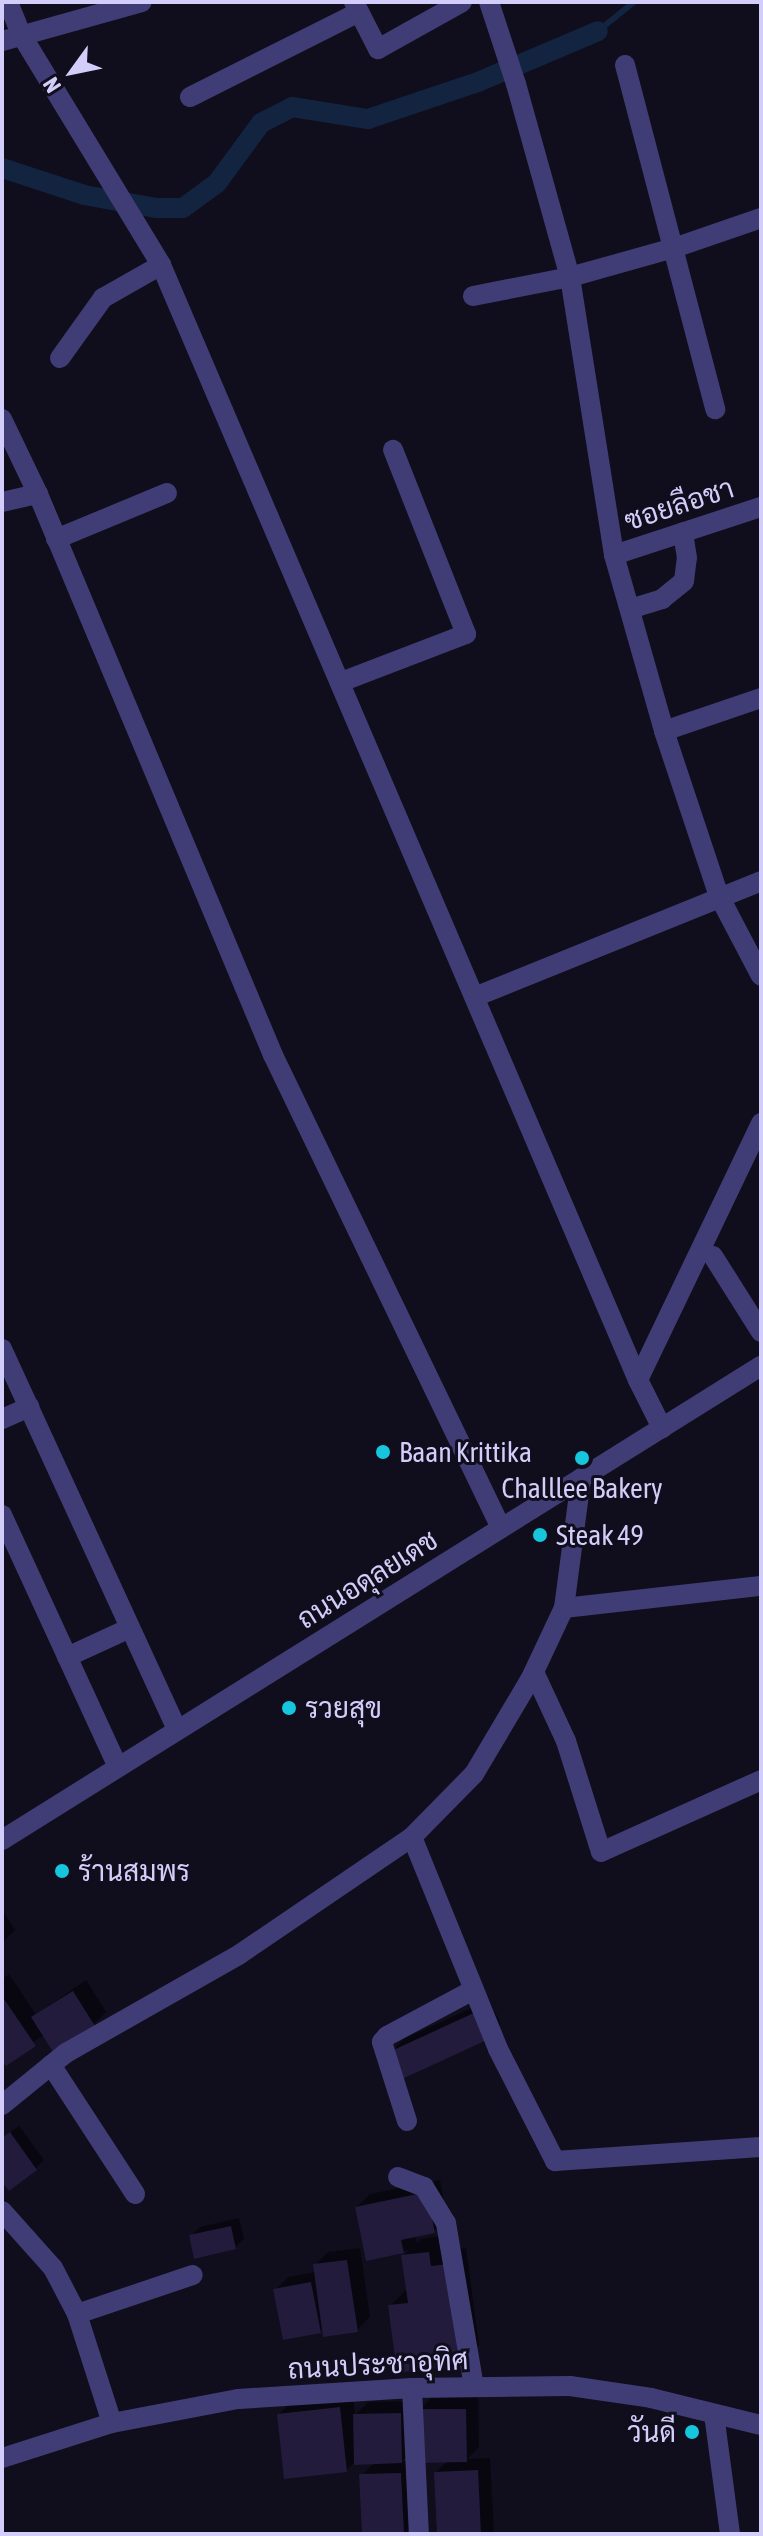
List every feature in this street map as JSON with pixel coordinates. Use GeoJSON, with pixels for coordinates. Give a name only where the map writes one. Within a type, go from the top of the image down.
{"type":"FeatureCollection","features":[{"type":"Feature","properties":{"kind":"street"},"geometry":{"type":"LineString","coordinates":[[8,2],[12,38],[161,265],[477,996],[638,1380],[662,1428]]}},
{"type":"Feature","properties":{"kind":"street"},"geometry":{"type":"LineString","coordinates":[[12,38],[142,2]]}},
{"type":"Feature","properties":{"kind":"street"},"geometry":{"type":"LineString","coordinates":[[190,97],[356,7],[378,49],[462,2]]}},
{"type":"Feature","properties":{"kind":"street"},"geometry":{"type":"LineString","coordinates":[[489,2],[516,84],[570,277],[614,555],[664,731],[719,896],[761,976]]}},
{"type":"Feature","properties":{"kind":"street"},"geometry":{"type":"LineString","coordinates":[[625,65],[715,409]]}},
{"type":"Feature","properties":{"kind":"street"},"geometry":{"type":"LineString","coordinates":[[473,296],[570,277],[674,248],[761,218]]}},
{"type":"Feature","properties":{"kind":"street"},"geometry":{"type":"LineString","coordinates":[[60,358],[103,298],[161,265]]}},
{"type":"Feature","properties":{"kind":"street"},"geometry":{"type":"LineString","coordinates":[[2,419],[38,494],[273,1055],[501,1528]]}},
{"type":"Feature","properties":{"kind":"street"},"geometry":{"type":"LineString","coordinates":[[341,682],[466,634],[393,450]]}},
{"type":"Feature","properties":{"kind":"street"},"geometry":{"type":"LineString","coordinates":[[56,539],[167,493]]}},
{"type":"Feature","properties":{"kind":"street"},"geometry":{"type":"LineString","coordinates":[[2,502],[38,494]]}},
{"type":"Feature","properties":{"kind":"street","name":"ซอยลือชา"},"geometry":{"type":"LineString","coordinates":[[614,555],[761,507]]}},
{"type":"Feature","properties":{"kind":"street"},"geometry":{"type":"LineString","coordinates":[[630,609],[662,599],[684,581],[687,558],[683,532]]}},
{"type":"Feature","properties":{"kind":"street"},"geometry":{"type":"LineString","coordinates":[[664,731],[761,698]]}},
{"type":"Feature","properties":{"kind":"street"},"geometry":{"type":"LineString","coordinates":[[477,996],[761,881]]}},
{"type":"Feature","properties":{"kind":"street"},"geometry":{"type":"LineString","coordinates":[[638,1380],[761,1123]]}},
{"type":"Feature","properties":{"kind":"street"},"geometry":{"type":"LineString","coordinates":[[713,1256],[761,1332]]}},
{"type":"Feature","properties":{"kind":"street"},"geometry":{"type":"LineString","coordinates":[[2,1349],[177,1730]]}},
{"type":"Feature","properties":{"kind":"street","name":"ถนนอดุลยเดช"},"geometry":{"type":"LineString","coordinates":[[2,1840],[761,1366]]}},
{"type":"Feature","properties":{"kind":"street"},"geometry":{"type":"LineString","coordinates":[[2,1419],[29,1407]]}},
{"type":"Feature","properties":{"kind":"street"},"geometry":{"type":"LineString","coordinates":[[2,2105],[66,2053],[240,1954],[412,1837],[474,1774],[534,1672],[564,1608],[581,1478]]}},
{"type":"Feature","properties":{"kind":"street"},"geometry":{"type":"LineString","coordinates":[[2,1515],[118,1767]]}},
{"type":"Feature","properties":{"kind":"street"},"geometry":{"type":"LineString","coordinates":[[564,1608],[761,1586]]}},
{"type":"Feature","properties":{"kind":"street"},"geometry":{"type":"LineString","coordinates":[[67,1657],[130,1628]]}},
{"type":"Feature","properties":{"kind":"street"},"geometry":{"type":"LineString","coordinates":[[534,1672],[566,1741],[601,1852],[761,1780]]}},
{"type":"Feature","properties":{"kind":"street"},"geometry":{"type":"LineString","coordinates":[[412,1837],[473,1990],[555,2161],[761,2147]]}},
{"type":"Feature","properties":{"kind":"street"},"geometry":{"type":"LineString","coordinates":[[407,2121],[382,2042],[387,2036],[473,1990]]}},
{"type":"Feature","properties":{"kind":"street"},"geometry":{"type":"LineString","coordinates":[[51,2065],[135,2194]]}},
{"type":"Feature","properties":{"kind":"street"},"geometry":{"type":"LineString","coordinates":[[398,2177],[424,2187],[446,2223],[474,2387]]}},
{"type":"Feature","properties":{"kind":"street"},"geometry":{"type":"LineString","coordinates":[[2,2211],[53,2268],[77,2314],[112,2423]]}},
{"type":"Feature","properties":{"kind":"street"},"geometry":{"type":"LineString","coordinates":[[77,2314],[193,2275]]}},
{"type":"Feature","properties":{"kind":"street","name":"ถนนประชาอุทิศ"},"geometry":{"type":"LineString","coordinates":[[2,2458],[112,2423],[238,2399],[412,2388],[570,2386],[651,2398],[761,2425]]}},
{"type":"Feature","properties":{"kind":"street"},"geometry":{"type":"LineString","coordinates":[[412,2388],[419,2534]]}},
{"type":"Feature","properties":{"kind":"street"},"geometry":{"type":"LineString","coordinates":[[714,2414],[730,2534]]}},
{"type":"Feature","properties":{"kind":"building"},"geometry":{"type":"Polygon","coordinates":[[[73,1991],[95,2026],[53,2052],[31,2017],[73,1991]]]}},
{"type":"Feature","properties":{"kind":"building"},"geometry":{"type":"Polygon","coordinates":[[[2,1996],[36,2046],[6,2066],[2,2061],[2,1996]]]}},
{"type":"Feature","properties":{"kind":"building"},"geometry":{"type":"Polygon","coordinates":[[[476,2012],[489,2039],[402,2079],[389,2052],[476,2012]]]}},
{"type":"Feature","properties":{"kind":"building"},"geometry":{"type":"Polygon","coordinates":[[[10,2132],[37,2170],[9,2191],[2,2182],[2,2138],[10,2132]]]}},
{"type":"Feature","properties":{"kind":"building"},"geometry":{"type":"Polygon","coordinates":[[[427,2192],[435,2233],[401,2240],[404,2253],[366,2261],[355,2207],[427,2192]]]}},
{"type":"Feature","properties":{"kind":"building"},"geometry":{"type":"Polygon","coordinates":[[[231,2226],[236,2249],[194,2259],[189,2235],[231,2226]]]}},
{"type":"Feature","properties":{"kind":"building"},"geometry":{"type":"Polygon","coordinates":[[[429,2252],[431,2266],[449,2264],[463,2364],[397,2373],[388,2305],[408,2303],[401,2255],[429,2252]]]}},
{"type":"Feature","properties":{"kind":"building"},"geometry":{"type":"Polygon","coordinates":[[[347,2260],[358,2332],[323,2337],[313,2264],[347,2260]]]}},
{"type":"Feature","properties":{"kind":"building"},"geometry":{"type":"Polygon","coordinates":[[[311,2282],[321,2333],[283,2340],[273,2289],[311,2282]]]}},
{"type":"Feature","properties":{"kind":"building"},"geometry":{"type":"Polygon","coordinates":[[[340,2407],[347,2472],[284,2479],[277,2414],[340,2407]]]}},
{"type":"Feature","properties":{"kind":"building"},"geometry":{"type":"Polygon","coordinates":[[[417,2409],[466,2409],[467,2462],[418,2463],[417,2409]]]}},
{"type":"Feature","properties":{"kind":"building"},"geometry":{"type":"Polygon","coordinates":[[[401,2413],[402,2463],[354,2465],[353,2414],[401,2413]]]}},
{"type":"Feature","properties":{"kind":"building"},"geometry":{"type":"Polygon","coordinates":[[[478,2470],[481,2534],[437,2534],[434,2472],[478,2470]]]}},
{"type":"Feature","properties":{"kind":"building"},"geometry":{"type":"Polygon","coordinates":[[[401,2473],[404,2534],[362,2534],[359,2474],[401,2473]]]}},
{"type":"Feature","properties":{"kind":"waterway"},"geometry":{"type":"LineString","coordinates":[[598,31],[634,2]]}},
{"type":"Feature","properties":{"kind":"waterway"},"geometry":{"type":"LineString","coordinates":[[2,168],[84,195],[156,208],[183,208],[217,183],[261,123],[292,107],[368,119],[478,82],[598,31]]}},
{"type":"Feature","properties":{"kind":"place","name":"Baan Krittika"},"geometry":{"type":"Point","coordinates":[383,1452]}},
{"type":"Feature","properties":{"kind":"place","name":"Challlee Bakery"},"geometry":{"type":"Point","coordinates":[582,1458]}},
{"type":"Feature","properties":{"kind":"place","name":"Steak 49"},"geometry":{"type":"Point","coordinates":[540,1535]}},
{"type":"Feature","properties":{"kind":"place","name":"รวยสุข"},"geometry":{"type":"Point","coordinates":[289,1708]}},
{"type":"Feature","properties":{"kind":"place","name":"ร้านสมพร"},"geometry":{"type":"Point","coordinates":[62,1871]}},
{"type":"Feature","properties":{"kind":"place","name":"วันดี"},"geometry":{"type":"Point","coordinates":[692,2432]}}]}
